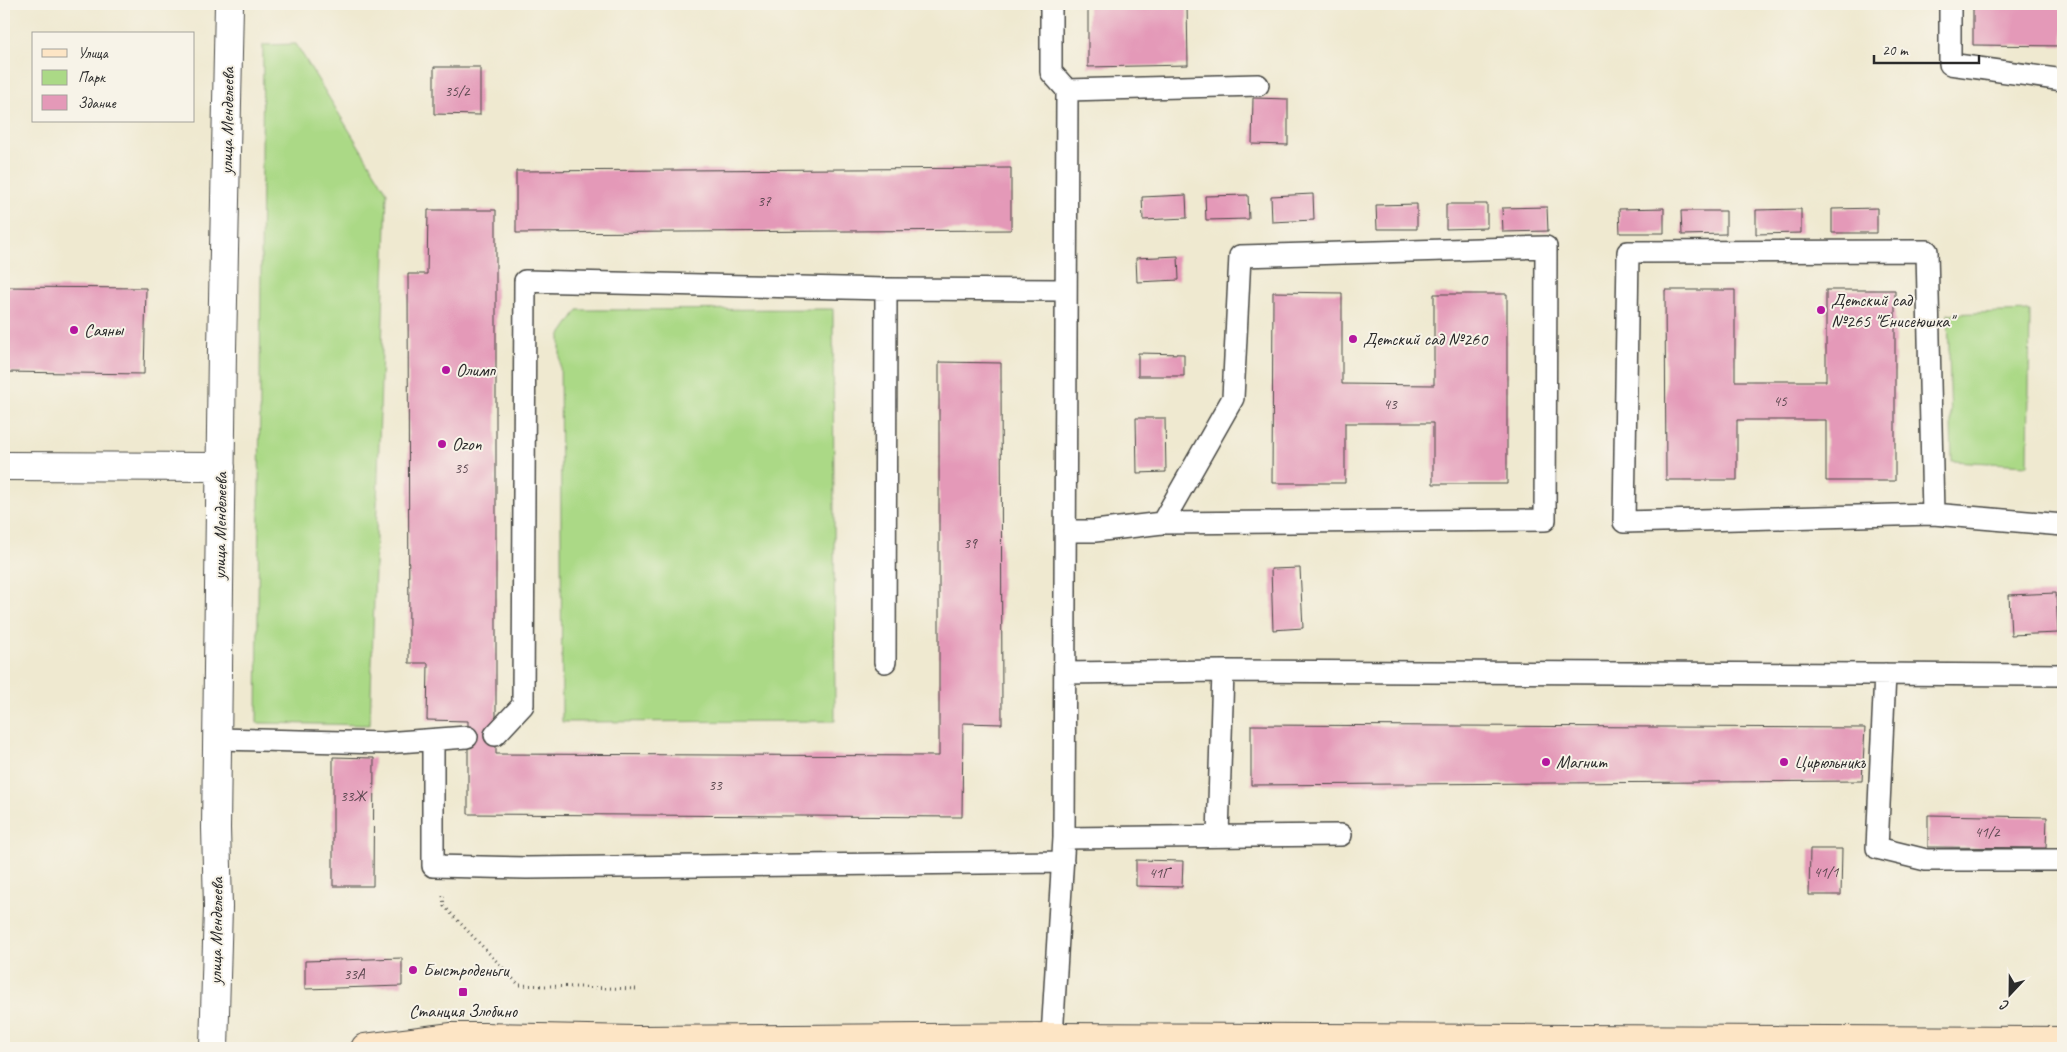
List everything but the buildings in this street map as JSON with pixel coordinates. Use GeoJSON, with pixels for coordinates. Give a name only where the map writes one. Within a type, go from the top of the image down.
{"type":"FeatureCollection","features":[{"type":"Feature","properties":{"kind":"main road"},"geometry":{"type":"LineString","coordinates":[[365,1048],[460,1037],[727,1043],[1052,1037],[1472,1043],[2063,1041]]}},
{"type":"Feature","properties":{"kind":"street","name":"улица Менделеева"},"geometry":{"type":"LineString","coordinates":[[214,1048],[218,907],[216,828],[217,739],[229,4]]}},
{"type":"Feature","properties":{"kind":"street"},"geometry":{"type":"LineString","coordinates":[[4,466],[221,467]]}},
{"type":"Feature","properties":{"kind":"lane"},"geometry":{"type":"LineString","coordinates":[[1051,4],[1051,72],[1067,90],[1064,838],[1052,1037]]}},
{"type":"Feature","properties":{"kind":"lane"},"geometry":{"type":"LineString","coordinates":[[1950,4],[1950,64],[2063,80]]}},
{"type":"Feature","properties":{"kind":"lane"},"geometry":{"type":"LineString","coordinates":[[1067,90],[1258,85]]}},
{"type":"Feature","properties":{"kind":"lane"},"geometry":{"type":"LineString","coordinates":[[1065,532],[1094,531],[1162,523],[1545,520],[1546,247],[1240,256],[1233,398],[1162,523]]}},
{"type":"Feature","properties":{"kind":"lane"},"geometry":{"type":"LineString","coordinates":[[1934,514],[1927,251],[1628,252],[1624,522],[1934,514],[2063,525]]}},
{"type":"Feature","properties":{"kind":"lane"},"geometry":{"type":"LineString","coordinates":[[495,735],[523,705],[525,281],[886,289],[1066,290]]}},
{"type":"Feature","properties":{"kind":"lane"},"geometry":{"type":"LineString","coordinates":[[885,662],[886,289]]}},
{"type":"Feature","properties":{"kind":"lane"},"geometry":{"type":"LineString","coordinates":[[1065,673],[1223,671],[2063,675]]}},
{"type":"Feature","properties":{"kind":"lane"},"geometry":{"type":"LineString","coordinates":[[1218,836],[1223,671]]}},
{"type":"Feature","properties":{"kind":"lane"},"geometry":{"type":"LineString","coordinates":[[1885,674],[1877,848],[1926,860],[2063,860]]}},
{"type":"Feature","properties":{"kind":"lane"},"geometry":{"type":"LineString","coordinates":[[217,739],[366,743],[433,741],[467,737]]}},
{"type":"Feature","properties":{"kind":"lane"},"geometry":{"type":"LineString","coordinates":[[433,741],[433,866],[527,868],[1063,862]]}},
{"type":"Feature","properties":{"kind":"lane"},"geometry":{"type":"LineString","coordinates":[[1064,838],[1341,834]]}},
{"type":"Feature","properties":{"kind":"path"},"geometry":{"type":"LineString","coordinates":[[444,906],[519,985],[636,989]]}},
{"type":"Feature","properties":{"kind":"green space"},"geometry":{"type":"Polygon","coordinates":[[[296,44],[387,192],[370,725],[257,723],[263,45],[296,44]]]}},
{"type":"Feature","properties":{"kind":"green space"},"geometry":{"type":"Polygon","coordinates":[[[833,309],[835,721],[562,722],[560,336],[578,310],[833,309]]]}},
{"type":"Feature","properties":{"kind":"green space"},"geometry":{"type":"Polygon","coordinates":[[[2030,311],[2028,465],[1952,461],[1948,314],[2030,311]]]}},
{"type":"Feature","properties":{"kind":"place","name":"Детский сад №265 \"Енисеюшка\""},"geometry":{"type":"Point","coordinates":[1821,310]}},
{"type":"Feature","properties":{"kind":"place","name":"Саяны"},"geometry":{"type":"Point","coordinates":[74,330]}},
{"type":"Feature","properties":{"kind":"place","name":"Детский сад №260"},"geometry":{"type":"Point","coordinates":[1353,339]}},
{"type":"Feature","properties":{"kind":"place","name":"Олимп"},"geometry":{"type":"Point","coordinates":[446,370]}},
{"type":"Feature","properties":{"kind":"place","name":"Ozon"},"geometry":{"type":"Point","coordinates":[442,444]}},
{"type":"Feature","properties":{"kind":"place","name":"Магнит"},"geometry":{"type":"Point","coordinates":[1546,762]}},
{"type":"Feature","properties":{"kind":"place","name":"Цирюльникъ"},"geometry":{"type":"Point","coordinates":[1784,762]}},
{"type":"Feature","properties":{"kind":"place","name":"Быстроденьги"},"geometry":{"type":"Point","coordinates":[413,970]}},
{"type":"Feature","properties":{"kind":"place","name":"Станция Злобино"},"geometry":{"type":"Point","coordinates":[463,992]}}]}
